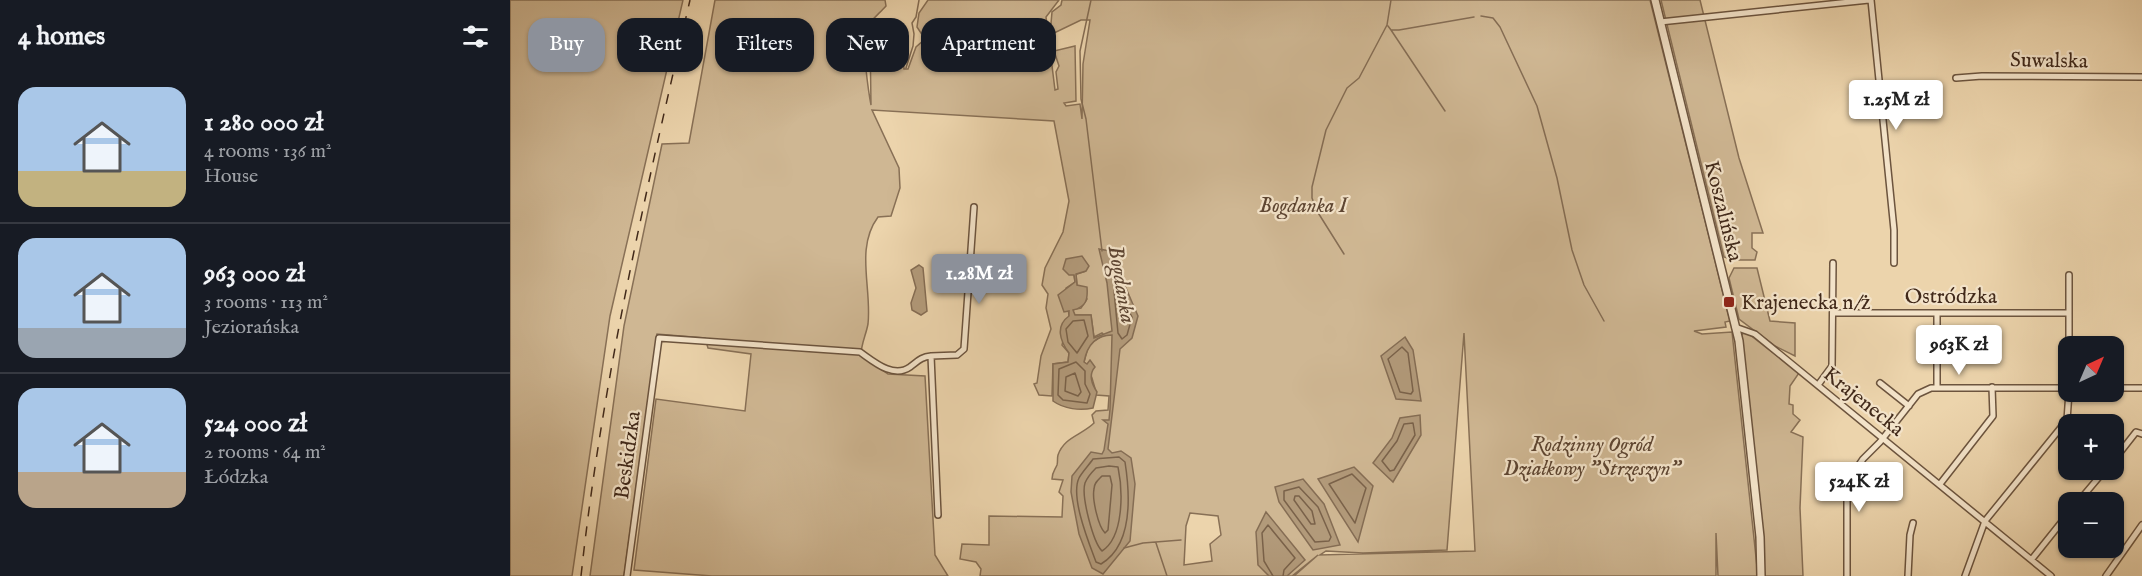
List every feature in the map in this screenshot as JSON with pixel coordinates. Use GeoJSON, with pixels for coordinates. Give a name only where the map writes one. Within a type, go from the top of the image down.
{"type":"FeatureCollection","features":[{"type":"Feature","properties":{"kind":"street","name":"Koszalińska"},"geometry":{"type":"LineString","coordinates":[[1654,0],[1736,327],[1745,390],[1761,576]]}},
{"type":"Feature","properties":{"kind":"street"},"geometry":{"type":"LineString","coordinates":[[1660,22],[1870,0],[1894,230],[1894,264]]}},
{"type":"Feature","properties":{"kind":"street","name":"Suwalska"},"geometry":{"type":"LineString","coordinates":[[1956,78],[1982,76],[2142,77]]}},
{"type":"Feature","properties":{"kind":"street"},"geometry":{"type":"LineString","coordinates":[[938,515],[931,356],[957,355],[964,349],[974,207]]}},
{"type":"Feature","properties":{"kind":"street"},"geometry":{"type":"LineString","coordinates":[[1818,385],[1832,366],[1833,263]]}},
{"type":"Feature","properties":{"kind":"street"},"geometry":{"type":"LineString","coordinates":[[2069,275],[2069,336]]}},
{"type":"Feature","properties":{"kind":"street","name":"Ostródzka"},"geometry":{"type":"LineString","coordinates":[[1833,313],[2069,313]]}},
{"type":"Feature","properties":{"kind":"street"},"geometry":{"type":"LineString","coordinates":[[1937,313],[1937,388]]}},
{"type":"Feature","properties":{"kind":"street","name":"Krajenecka"},"geometry":{"type":"LineString","coordinates":[[1736,327],[1755,334],[2051,576]]}},
{"type":"Feature","properties":{"kind":"street","name":"Beskidzka"},"geometry":{"type":"LineString","coordinates":[[627,576],[659,338],[860,352],[883,367],[898,371],[905,370],[921,357],[931,356]]}},
{"type":"Feature","properties":{"kind":"street"},"geometry":{"type":"LineString","coordinates":[[1880,382],[1909,406]]}},
{"type":"Feature","properties":{"kind":"street"},"geometry":{"type":"LineString","coordinates":[[1940,484],[1993,416],[1992,387]]}},
{"type":"Feature","properties":{"kind":"street"},"geometry":{"type":"LineString","coordinates":[[1847,576],[1848,483],[1863,459],[1921,392],[1937,388],[1992,387],[2058,390]]}},
{"type":"Feature","properties":{"kind":"street"},"geometry":{"type":"LineString","coordinates":[[2124,388],[2142,388]]}},
{"type":"Feature","properties":{"kind":"street"},"geometry":{"type":"LineString","coordinates":[[1965,576],[1985,521],[2067,420],[2068,402]]}},
{"type":"Feature","properties":{"kind":"street"},"geometry":{"type":"LineString","coordinates":[[2124,449],[2139,433],[2142,425]]}},
{"type":"Feature","properties":{"kind":"street"},"geometry":{"type":"LineString","coordinates":[[2086,492],[2097,480]]}},
{"type":"Feature","properties":{"kind":"street"},"geometry":{"type":"LineString","coordinates":[[1908,576],[1910,535],[1913,523]]}},
{"type":"Feature","properties":{"kind":"street"},"geometry":{"type":"LineString","coordinates":[[2106,576],[2142,525]]}},
{"type":"Feature","properties":{"kind":"street"},"geometry":{"type":"LineString","coordinates":[[2032,559],[2058,526]]}},
{"type":"Feature","properties":{"kind":"green space"},"geometry":{"type":"Polygon","coordinates":[[[510,0],[683,0],[679,18],[617,18],[617,72],[666,72],[610,316],[572,576],[510,576],[510,0]]]}},
{"type":"Feature","properties":{"kind":"green space"},"geometry":{"type":"Polygon","coordinates":[[[715,0],[885,0],[886,6],[875,18],[826,18],[826,72],[867,72],[871,105],[871,72],[909,72],[916,47],[921,43],[921,72],[1053,72],[1055,90],[1058,89],[1056,72],[1059,66],[1056,51],[1075,46],[1076,101],[1064,103],[1066,106],[1080,104],[1082,119],[1083,64],[1090,20],[1081,20],[1056,32],[1056,18],[1051,18],[1052,12],[1061,5],[1062,0],[1650,0],[1730,321],[1725,322],[1726,327],[1694,331],[1702,334],[1732,332],[1758,576],[1718,576],[1716,533],[1716,576],[1294,576],[1318,555],[1292,576],[980,576],[981,569],[976,562],[960,559],[962,544],[989,545],[989,516],[1062,517],[1063,496],[1059,492],[1063,480],[1052,479],[1058,455],[1064,444],[1094,423],[1092,415],[1096,411],[1108,410],[1109,396],[1096,395],[1092,378],[1084,362],[1089,344],[1104,335],[1102,333],[1094,337],[1091,315],[1075,315],[1072,310],[1081,308],[1087,299],[1077,285],[1076,274],[1074,275],[1075,282],[1066,288],[1069,316],[1062,345],[1069,353],[1068,362],[1053,364],[1052,396],[1039,395],[1034,384],[1037,383],[1041,356],[1051,329],[1046,308],[1048,294],[1042,285],[1045,268],[1063,232],[1069,201],[1054,121],[872,110],[899,168],[900,188],[891,216],[878,217],[867,242],[869,310],[861,355],[888,374],[925,376],[935,555],[948,576],[712,576],[634,570],[656,399],[745,411],[751,354],[708,348],[705,338],[657,334],[624,576],[590,576],[624,326],[662,144],[689,143],[715,0]],[[1464,333],[1447,550],[1363,553],[1326,551],[1320,555],[1475,551],[1464,333]],[[1190,513],[1186,526],[1184,565],[1212,561],[1210,544],[1221,535],[1218,516],[1190,513]]]}},
{"type":"Feature","properties":{"kind":"green space"},"geometry":{"type":"Polygon","coordinates":[[[928,0],[1059,0],[1046,17],[921,18],[921,33],[917,27],[919,13],[928,0]]]}},
{"type":"Feature","properties":{"kind":"green space"},"geometry":{"type":"Polygon","coordinates":[[[1661,0],[1700,0],[1739,158],[1763,233],[1752,233],[1752,248],[1757,252],[1755,260],[1734,260],[1724,257],[1661,0]]]}},
{"type":"Feature","properties":{"kind":"green space"},"geometry":{"type":"Polygon","coordinates":[[[1734,268],[1757,268],[1770,321],[1795,323],[1795,356],[1775,346],[1739,319],[1729,278],[1734,268]]]}},
{"type":"Feature","properties":{"kind":"green space"},"geometry":{"type":"Polygon","coordinates":[[[1745,331],[1799,373],[1790,386],[1789,404],[1793,405],[1793,414],[1800,420],[1791,432],[1803,437],[1800,508],[1803,576],[1764,576],[1740,337],[1745,331]]]}},
{"type":"Feature","properties":{"kind":"water"},"geometry":{"type":"Polygon","coordinates":[[[1099,249],[1110,251],[1138,316],[1132,338],[1120,349],[1108,449],[1112,453],[1121,451],[1131,458],[1135,484],[1130,541],[1103,574],[1092,568],[1079,534],[1071,492],[1072,476],[1091,452],[1102,454],[1104,450],[1108,424],[1103,420],[1109,420],[1110,409],[1112,335],[1096,339],[1085,356],[1084,362],[1087,364],[1090,360],[1095,367],[1091,376],[1097,392],[1093,408],[1072,409],[1053,401],[1053,364],[1068,362],[1069,353],[1063,344],[1060,329],[1069,316],[1069,311],[1064,312],[1058,295],[1075,282],[1074,275],[1069,275],[1063,269],[1066,259],[1082,256],[1089,266],[1086,271],[1076,274],[1077,285],[1087,287],[1087,292],[1083,305],[1073,310],[1075,315],[1091,315],[1094,338],[1112,331],[1107,283],[1099,249]]]}},
{"type":"Feature","properties":{"kind":"water"},"geometry":{"type":"Polygon","coordinates":[[[919,265],[923,268],[927,311],[921,315],[912,310],[911,303],[916,288],[911,270],[919,265]]]}},
{"type":"Feature","properties":{"kind":"water"},"geometry":{"type":"Polygon","coordinates":[[[1405,337],[1413,350],[1421,401],[1396,399],[1381,356],[1405,337]]]}},
{"type":"Feature","properties":{"kind":"water"},"geometry":{"type":"Polygon","coordinates":[[[1420,415],[1421,435],[1393,482],[1373,463],[1392,438],[1400,418],[1420,415]]]}},
{"type":"Feature","properties":{"kind":"water"},"geometry":{"type":"Polygon","coordinates":[[[1354,467],[1373,486],[1358,542],[1318,479],[1354,467]]]}},
{"type":"Feature","properties":{"kind":"water"},"geometry":{"type":"Polygon","coordinates":[[[1303,479],[1324,504],[1340,545],[1313,550],[1279,502],[1275,487],[1303,479]]]}},
{"type":"Feature","properties":{"kind":"water"},"geometry":{"type":"Polygon","coordinates":[[[1266,512],[1305,560],[1287,576],[1269,576],[1258,565],[1256,532],[1266,512]]]}},
{"type":"Feature","properties":{"kind":"waterway"},"geometry":{"type":"LineString","coordinates":[[909,59],[913,46],[912,23],[916,17],[919,0]]}},
{"type":"Feature","properties":{"kind":"waterway","name":"Bogdanka"},"geometry":{"type":"LineString","coordinates":[[1091,0],[1080,51],[1081,99],[1086,119],[1102,251]]}},
{"type":"Feature","properties":{"kind":"waterway"},"geometry":{"type":"LineString","coordinates":[[1344,254],[1317,211],[1312,198],[1312,187],[1326,130],[1347,88],[1359,78],[1387,25],[1391,0]]}},
{"type":"Feature","properties":{"kind":"waterway"},"geometry":{"type":"LineString","coordinates":[[1481,16],[1493,18],[1500,27],[1537,106],[1557,178],[1572,250],[1584,285],[1604,321]]}},
{"type":"Feature","properties":{"kind":"waterway"},"geometry":{"type":"LineString","coordinates":[[1388,26],[1391,30],[1399,30],[1474,17]]}},
{"type":"Feature","properties":{"kind":"waterway"},"geometry":{"type":"LineString","coordinates":[[1391,30],[1445,111]]}},
{"type":"Feature","properties":{"kind":"waterway"},"geometry":{"type":"LineString","coordinates":[[1124,548],[1143,543],[1181,540]]}},
{"type":"Feature","properties":{"kind":"waterway"},"geometry":{"type":"LineString","coordinates":[[1156,543],[1167,576]]}},
{"type":"Feature","properties":{"kind":"railway"},"geometry":{"type":"LineString","coordinates":[[581,576],[613,358],[690,0]]}},
{"type":"Feature","properties":{"kind":"place","name":"Krajenecka n/ż"},"geometry":{"type":"Point","coordinates":[1729,302]}},
{"type":"Feature","properties":{"kind":"park label","name":"Bogdanka I"},"geometry":{"type":"Point","coordinates":[1303,205]}},
{"type":"Feature","properties":{"kind":"park label","name":"Rodzinny Ogród Działkowy \"Strzeszyn\""},"geometry":{"type":"Point","coordinates":[1592,456]}}]}
